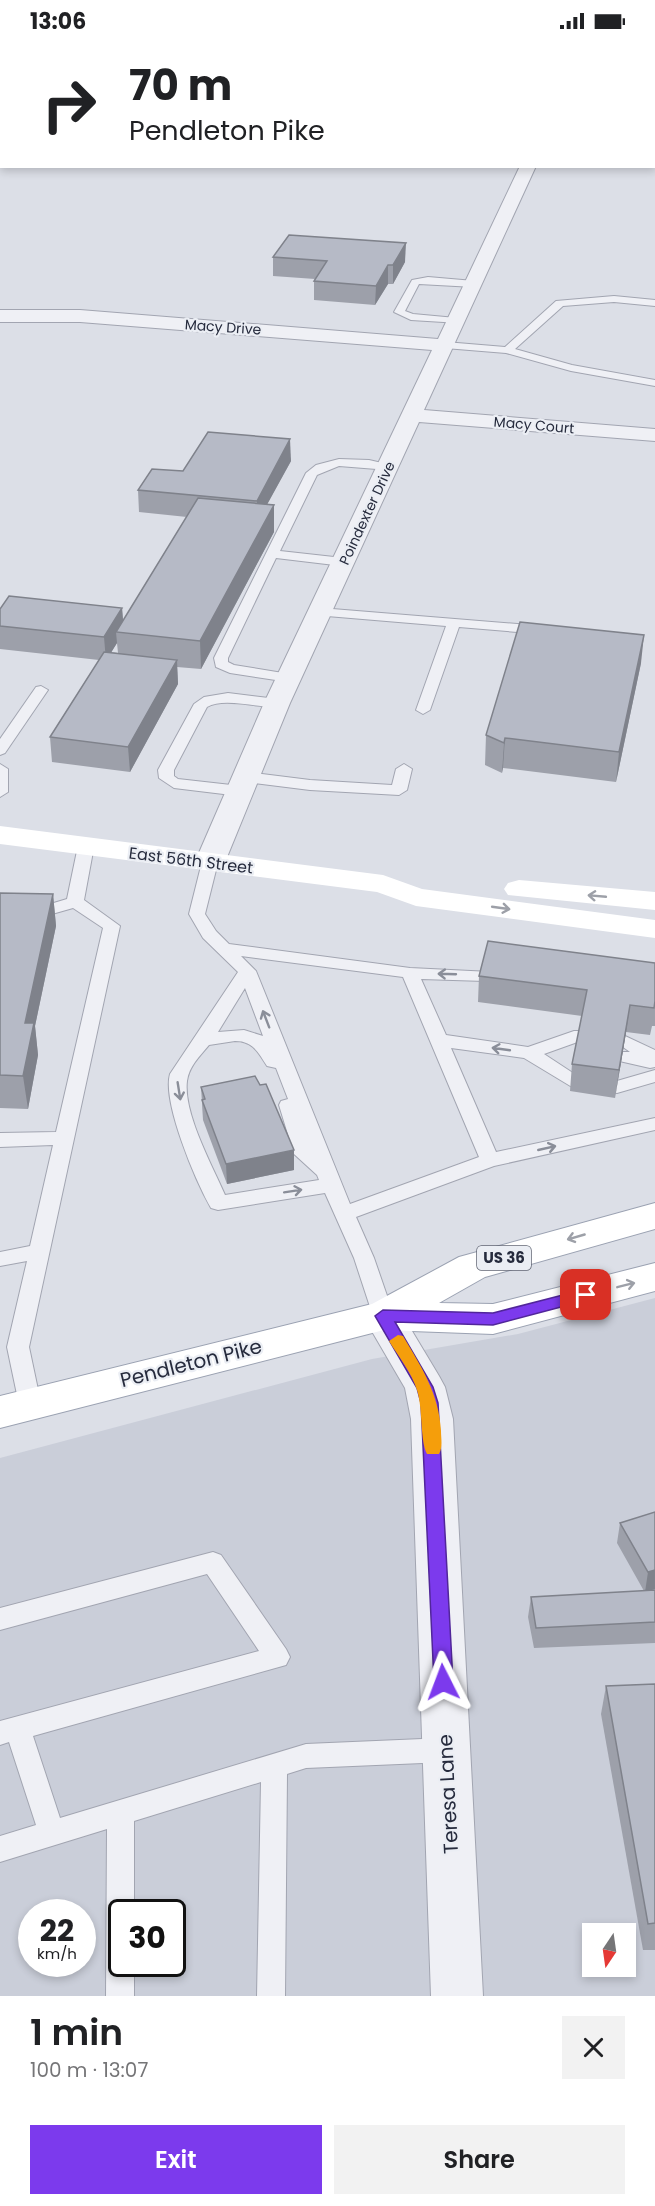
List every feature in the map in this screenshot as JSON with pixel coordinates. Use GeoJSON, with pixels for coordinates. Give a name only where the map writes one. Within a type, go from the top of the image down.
{"type":"FeatureCollection","features":[{"type":"Feature","properties":{"kind":"main road","name":"East 56th Street"},"geometry":{"type":"LineString","coordinates":[[0,835],[383,884],[418,880],[655,901]]}},
{"type":"Feature","properties":{"kind":"main road","name":"East 56th Street"},"geometry":{"type":"LineString","coordinates":[[383,884],[416,897],[655,929]]}},
{"type":"Feature","properties":{"kind":"main road","name":"Pendleton Pike"},"geometry":{"type":"LineString","coordinates":[[15,1408],[383,1316],[472,1267],[655,1216]]}},
{"type":"Feature","properties":{"kind":"main road","name":"Pendleton Pike"},"geometry":{"type":"LineString","coordinates":[[383,1316],[493,1319],[655,1277]]}},
{"type":"Feature","properties":{"kind":"street","name":"Poindexter Drive"},"geometry":{"type":"LineString","coordinates":[[210,862],[277,703],[527,168]]}},
{"type":"Feature","properties":{"kind":"street","name":"Macy Drive"},"geometry":{"type":"LineString","coordinates":[[0,316],[80,316],[445,345]]}},
{"type":"Feature","properties":{"kind":"street","name":"Macy Court"},"geometry":{"type":"LineString","coordinates":[[413,415],[655,435]]}},
{"type":"Feature","properties":{"kind":"street","name":"Teresa Lane"},"geometry":{"type":"LineString","coordinates":[[383,1316],[425,1387],[432,1419],[457,1996]]}},
{"type":"Feature","properties":{"kind":"lane"},"geometry":{"type":"LineString","coordinates":[[456,321],[411,317],[399,312],[415,282],[428,280],[474,284]]}},
{"type":"Feature","properties":{"kind":"lane"},"geometry":{"type":"LineString","coordinates":[[507,350],[560,303],[614,299],[655,303]]}},
{"type":"Feature","properties":{"kind":"lane"},"geometry":{"type":"LineString","coordinates":[[445,345],[507,350],[571,368],[655,382]]}},
{"type":"Feature","properties":{"kind":"lane"},"geometry":{"type":"LineString","coordinates":[[289,678],[230,669],[221,664],[221,658],[312,473],[321,466],[355,462],[389,466]]}},
{"type":"Feature","properties":{"kind":"lane"},"geometry":{"type":"LineString","coordinates":[[272,554],[344,562]]}},
{"type":"Feature","properties":{"kind":"lane"},"geometry":{"type":"LineString","coordinates":[[320,612],[551,630]]}},
{"type":"Feature","properties":{"kind":"lane"},"geometry":{"type":"LineString","coordinates":[[423,710],[454,622]]}},
{"type":"Feature","properties":{"kind":"lane"},"geometry":{"type":"LineString","coordinates":[[0,750],[41,690]]}},
{"type":"Feature","properties":{"kind":"lane"},"geometry":{"type":"LineString","coordinates":[[277,703],[219,697],[207,699],[201,704],[166,770],[167,778],[174,783],[399,790],[404,769]]}},
{"type":"Feature","properties":{"kind":"lane"},"geometry":{"type":"LineString","coordinates":[[0,769],[0,792]]}},
{"type":"Feature","properties":{"kind":"lane"},"geometry":{"type":"LineString","coordinates":[[75,902],[86,846]]}},
{"type":"Feature","properties":{"kind":"lane"},"geometry":{"type":"LineString","coordinates":[[210,862],[206,886],[197,914],[209,934],[247,971],[328,1178],[364,1258],[383,1316]]}},
{"type":"Feature","properties":{"kind":"lane"},"geometry":{"type":"LineString","coordinates":[[0,912],[38,913],[75,902],[112,926],[18,1347],[15,1408]]}},
{"type":"Feature","properties":{"kind":"lane"},"geometry":{"type":"LineString","coordinates":[[223,948],[410,973],[485,976]]}},
{"type":"Feature","properties":{"kind":"lane"},"geometry":{"type":"LineString","coordinates":[[247,971],[202,1041],[187,1056],[177,1082],[183,1114],[218,1203],[328,1178]]}},
{"type":"Feature","properties":{"kind":"lane"},"geometry":{"type":"LineString","coordinates":[[410,973],[490,1160]]}},
{"type":"Feature","properties":{"kind":"lane"},"geometry":{"type":"LineString","coordinates":[[202,1041],[248,1035],[259,1039],[268,1049],[304,1154],[328,1178]]}},
{"type":"Feature","properties":{"kind":"lane"},"geometry":{"type":"LineString","coordinates":[[439,1040],[576,1058],[529,1053]]}},
{"type":"Feature","properties":{"kind":"lane"},"geometry":{"type":"LineString","coordinates":[[621,1064],[655,1057]]}},
{"type":"Feature","properties":{"kind":"lane"},"geometry":{"type":"LineString","coordinates":[[621,1064],[655,1064]]}},
{"type":"Feature","properties":{"kind":"lane"},"geometry":{"type":"LineString","coordinates":[[621,1064],[655,1070]]}},
{"type":"Feature","properties":{"kind":"lane"},"geometry":{"type":"LineString","coordinates":[[621,1064],[655,1076]]}},
{"type":"Feature","properties":{"kind":"lane"},"geometry":{"type":"LineString","coordinates":[[343,1214],[490,1160],[655,1124]]}},
{"type":"Feature","properties":{"kind":"lane"},"geometry":{"type":"LineString","coordinates":[[0,1140],[65,1138]]}},
{"type":"Feature","properties":{"kind":"lane"},"geometry":{"type":"LineString","coordinates":[[0,1260],[40,1251]]}},
{"type":"Feature","properties":{"kind":"lane"},"geometry":{"type":"LineString","coordinates":[[0,1619],[213,1562],[277,1657],[9,1731],[52,1833]]}},
{"type":"Feature","properties":{"kind":"lane"},"geometry":{"type":"LineString","coordinates":[[0,1849],[306,1756],[446,1750]]}},
{"type":"Feature","properties":{"kind":"lane"},"geometry":{"type":"LineString","coordinates":[[271,1996],[274,1765]]}},
{"type":"Feature","properties":{"kind":"lane"},"geometry":{"type":"LineString","coordinates":[[120,1996],[122,1812]]}},
{"type":"Feature","properties":{"kind":"shaded area"},"geometry":{"type":"Polygon","coordinates":[[[655,1298],[655,1996],[0,1996],[0,1458],[372,1359],[518,1334],[655,1298]]]}},
{"type":"Feature","properties":{"kind":"building"},"geometry":{"type":"Polygon","coordinates":[[[289,235],[406,243],[393,265],[388,265],[376,286],[314,281],[327,261],[273,257],[289,235]]]}},
{"type":"Feature","properties":{"kind":"building"},"geometry":{"type":"Polygon","coordinates":[[[208,432],[290,439],[257,501],[138,490],[152,469],[183,471],[208,432]]]}},
{"type":"Feature","properties":{"kind":"building"},"geometry":{"type":"Polygon","coordinates":[[[198,498],[274,505],[200,641],[116,632],[198,498]]]}},
{"type":"Feature","properties":{"kind":"building"},"geometry":{"type":"Polygon","coordinates":[[[9,596],[122,608],[104,637],[0,626],[0,609],[9,596]]]}},
{"type":"Feature","properties":{"kind":"building"},"geometry":{"type":"Polygon","coordinates":[[[520,622],[644,635],[619,752],[505,738],[504,743],[486,735],[520,622]]]}},
{"type":"Feature","properties":{"kind":"building"},"geometry":{"type":"Polygon","coordinates":[[[104,652],[177,660],[128,747],[50,737],[104,652]]]}},
{"type":"Feature","properties":{"kind":"building"},"geometry":{"type":"Polygon","coordinates":[[[0,893],[53,894],[25,1023],[34,1023],[23,1076],[0,1075],[0,893]]]}},
{"type":"Feature","properties":{"kind":"building"},"geometry":{"type":"Polygon","coordinates":[[[488,941],[655,963],[654,1008],[630,1005],[619,1070],[572,1064],[587,990],[479,976],[488,941]]]}},
{"type":"Feature","properties":{"kind":"building"},"geometry":{"type":"Polygon","coordinates":[[[255,1076],[260,1085],[266,1084],[294,1150],[226,1164],[202,1100],[205,1099],[201,1087],[255,1076]]]}},
{"type":"Feature","properties":{"kind":"building"},"geometry":{"type":"Polygon","coordinates":[[[655,1512],[655,1570],[648,1572],[620,1523],[655,1512]]]}},
{"type":"Feature","properties":{"kind":"building"},"geometry":{"type":"Polygon","coordinates":[[[655,1590],[655,1622],[536,1628],[531,1597],[655,1590]]]}},
{"type":"Feature","properties":{"kind":"building"},"geometry":{"type":"Polygon","coordinates":[[[655,1684],[655,1923],[648,1924],[606,1686],[655,1684]]]}},
{"type":"Feature","properties":{"kind":"slow traffic"},"geometry":{"type":"LineString","coordinates":[[398,1341],[425,1387],[432,1419],[433,1449]]}},
{"type":"Feature","properties":{"kind":"route"},"geometry":{"type":"LineString","coordinates":[[443,1682],[432,1419],[425,1387],[383,1316],[493,1319],[586,1295]]}}]}
